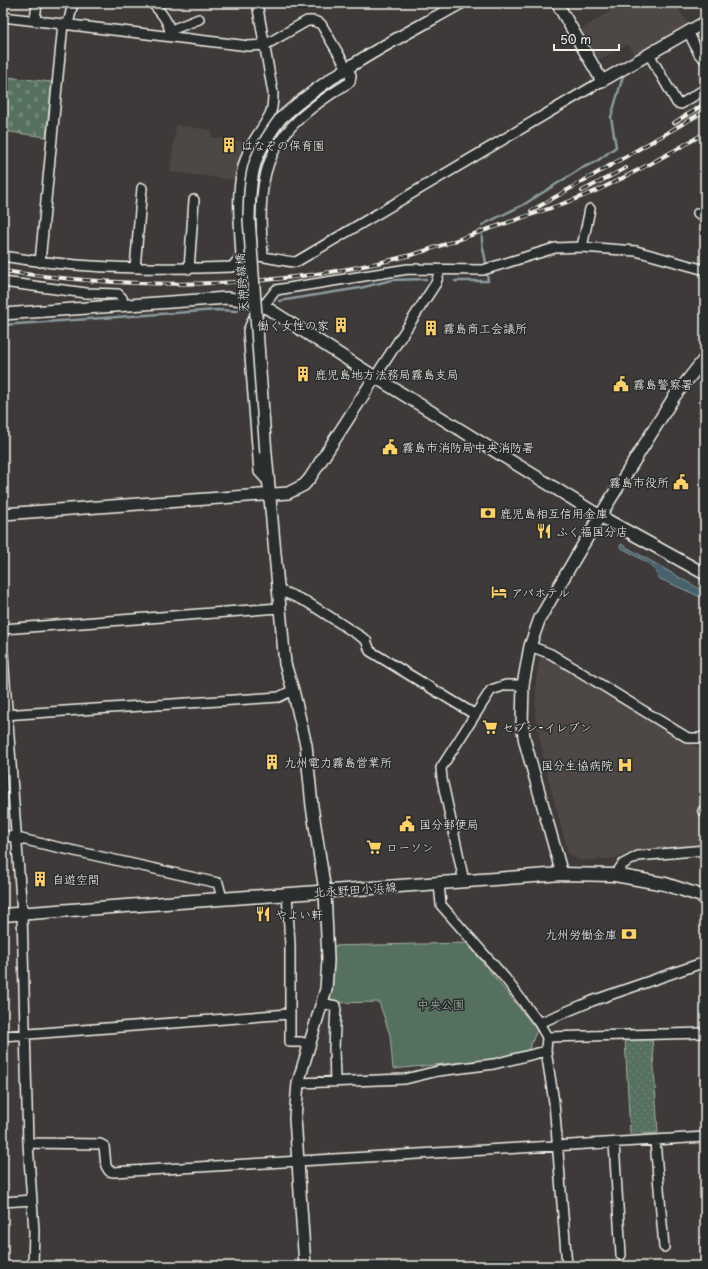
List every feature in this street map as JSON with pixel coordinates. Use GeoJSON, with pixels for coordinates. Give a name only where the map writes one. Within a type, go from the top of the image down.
{"type":"FeatureCollection","features":[{"type":"Feature","properties":{"kind":"main road","name":"北永野田小浜線"},"geometry":{"type":"LineString","coordinates":[[3,915],[562,874],[615,875],[665,884],[705,897]]}},
{"type":"Feature","properties":{"kind":"street"},"geometry":{"type":"LineString","coordinates":[[35,20],[37,3]]}},
{"type":"Feature","properties":{"kind":"street"},"geometry":{"type":"LineString","coordinates":[[40,262],[65,24],[74,3]]}},
{"type":"Feature","properties":{"kind":"street"},"geometry":{"type":"LineString","coordinates":[[152,3],[158,9],[170,33]]}},
{"type":"Feature","properties":{"kind":"street"},"geometry":{"type":"LineString","coordinates":[[240,258],[239,201],[244,163],[255,136],[271,114],[273,104],[273,93],[257,3]]}},
{"type":"Feature","properties":{"kind":"street","name":"天神跨線橋"},"geometry":{"type":"LineString","coordinates":[[305,1266],[295,1118],[298,1084],[326,989],[328,960],[325,891],[312,806],[306,745],[293,690],[285,664],[279,608],[249,219],[251,175],[256,157],[265,140],[281,118],[298,103],[348,67],[461,3]]}},
{"type":"Feature","properties":{"kind":"street"},"geometry":{"type":"LineString","coordinates":[[557,3],[602,81]]}},
{"type":"Feature","properties":{"kind":"street"},"geometry":{"type":"LineString","coordinates":[[3,17],[170,33],[249,46],[265,44],[307,21],[314,21],[321,24],[352,75],[350,82],[304,112],[286,131],[271,153],[265,173],[261,200],[262,256]]}},
{"type":"Feature","properties":{"kind":"street"},"geometry":{"type":"LineString","coordinates":[[170,33],[199,19]]}},
{"type":"Feature","properties":{"kind":"street"},"geometry":{"type":"LineString","coordinates":[[3,256],[40,262],[135,268],[189,269],[232,266],[240,258],[262,256],[288,262],[301,260],[602,81],[705,22]]}},
{"type":"Feature","properties":{"kind":"street"},"geometry":{"type":"LineString","coordinates":[[688,31],[699,54],[705,59]]}},
{"type":"Feature","properties":{"kind":"street"},"geometry":{"type":"LineString","coordinates":[[649,54],[677,103],[681,104],[705,89]]}},
{"type":"Feature","properties":{"kind":"street"},"geometry":{"type":"LineString","coordinates":[[135,268],[142,188]]}},
{"type":"Feature","properties":{"kind":"street"},"geometry":{"type":"LineString","coordinates":[[189,269],[194,200]]}},
{"type":"Feature","properties":{"kind":"street"},"geometry":{"type":"LineString","coordinates":[[582,247],[590,209]]}},
{"type":"Feature","properties":{"kind":"street"},"geometry":{"type":"LineString","coordinates":[[269,483],[259,472],[248,331],[253,319],[264,306],[269,296],[276,290],[408,269],[483,270],[555,248],[582,247],[636,251],[705,270]]}},
{"type":"Feature","properties":{"kind":"street"},"geometry":{"type":"LineString","coordinates":[[3,514],[270,496],[288,493],[304,485],[436,283],[440,270]]}},
{"type":"Feature","properties":{"kind":"street"},"geometry":{"type":"LineString","coordinates":[[3,282],[118,294],[122,298],[123,304]]}},
{"type":"Feature","properties":{"kind":"street"},"geometry":{"type":"LineString","coordinates":[[3,314],[123,304],[228,298],[243,300],[264,306],[375,377],[600,516],[705,574]]}},
{"type":"Feature","properties":{"kind":"street"},"geometry":{"type":"LineString","coordinates":[[562,874],[525,742],[522,724],[523,685],[530,646],[540,618],[600,516],[674,397],[705,358]]}},
{"type":"Feature","properties":{"kind":"street"},"geometry":{"type":"LineString","coordinates":[[278,589],[315,607],[366,640],[370,651],[474,714]]}},
{"type":"Feature","properties":{"kind":"street"},"geometry":{"type":"LineString","coordinates":[[3,628],[279,608]]}},
{"type":"Feature","properties":{"kind":"street"},"geometry":{"type":"LineString","coordinates":[[530,646],[551,654],[688,738],[700,738],[705,736]]}},
{"type":"Feature","properties":{"kind":"street"},"geometry":{"type":"LineString","coordinates":[[3,655],[5,714],[22,913],[28,1143],[34,1231],[33,1266]]}},
{"type":"Feature","properties":{"kind":"street"},"geometry":{"type":"LineString","coordinates":[[464,881],[442,779],[441,768],[474,714],[491,690],[498,686],[523,685]]}},
{"type":"Feature","properties":{"kind":"street"},"geometry":{"type":"LineString","coordinates":[[5,714],[279,697],[293,690]]}},
{"type":"Feature","properties":{"kind":"street"},"geometry":{"type":"LineString","coordinates":[[705,808],[703,811],[705,814]]}},
{"type":"Feature","properties":{"kind":"street"},"geometry":{"type":"LineString","coordinates":[[3,835],[218,883],[222,898]]}},
{"type":"Feature","properties":{"kind":"street"},"geometry":{"type":"LineString","coordinates":[[615,875],[623,864],[638,856],[705,850]]}},
{"type":"Feature","properties":{"kind":"street"},"geometry":{"type":"LineString","coordinates":[[439,883],[441,905],[505,978],[539,1023],[547,1037],[546,1051],[554,1102],[567,1266]]}},
{"type":"Feature","properties":{"kind":"street"},"geometry":{"type":"LineString","coordinates":[[287,893],[290,946],[290,1042],[309,1044]]}},
{"type":"Feature","properties":{"kind":"street"},"geometry":{"type":"LineString","coordinates":[[539,1023],[592,1001],[705,962]]}},
{"type":"Feature","properties":{"kind":"street"},"geometry":{"type":"LineString","coordinates":[[321,1003],[336,1006],[334,1048],[335,1082]]}},
{"type":"Feature","properties":{"kind":"street"},"geometry":{"type":"LineString","coordinates":[[3,1036],[289,1014]]}},
{"type":"Feature","properties":{"kind":"street"},"geometry":{"type":"LineString","coordinates":[[547,1037],[705,1033]]}},
{"type":"Feature","properties":{"kind":"street"},"geometry":{"type":"LineString","coordinates":[[298,1084],[405,1079],[438,1072],[494,1064],[546,1051]]}},
{"type":"Feature","properties":{"kind":"street"},"geometry":{"type":"LineString","coordinates":[[28,1143],[100,1144],[104,1146],[106,1166],[109,1171],[114,1172],[557,1147],[705,1137]]}},
{"type":"Feature","properties":{"kind":"street"},"geometry":{"type":"LineString","coordinates":[[654,1141],[664,1247]]}},
{"type":"Feature","properties":{"kind":"street"},"geometry":{"type":"LineString","coordinates":[[614,1143],[621,1255]]}},
{"type":"Feature","properties":{"kind":"street"},"geometry":{"type":"LineString","coordinates":[[3,1202],[32,1200]]}},
{"type":"Feature","properties":{"kind":"shaded area"},"geometry":{"type":"Polygon","coordinates":[[[605,3],[675,3],[689,25],[636,56],[628,44],[595,62],[577,32],[610,11],[605,3]]]}},
{"type":"Feature","properties":{"kind":"shaded area"},"geometry":{"type":"Polygon","coordinates":[[[176,125],[212,130],[211,137],[246,142],[241,156],[236,180],[170,172],[176,125]]]}},
{"type":"Feature","properties":{"kind":"shaded area","name":"国分生協病院"},"geometry":{"type":"Polygon","coordinates":[[[541,653],[705,753],[705,846],[634,851],[617,858],[580,861],[568,853],[548,778],[535,717],[536,680],[541,653]]]}},
{"type":"Feature","properties":{"kind":"green space"},"geometry":{"type":"Polygon","coordinates":[[[6,77],[52,82],[46,137],[3,131],[3,79],[6,77]]]}},
{"type":"Feature","properties":{"kind":"green space","name":"中央公園"},"geometry":{"type":"Polygon","coordinates":[[[467,943],[537,1030],[526,1056],[393,1069],[390,1035],[379,1002],[329,1003],[328,946],[467,943]]]}},
{"type":"Feature","properties":{"kind":"green space"},"geometry":{"type":"Polygon","coordinates":[[[652,1036],[658,1133],[630,1134],[625,1038],[652,1036]]]}},
{"type":"Feature","properties":{"kind":"water"},"geometry":{"type":"Polygon","coordinates":[[[621,544],[705,592],[705,599],[658,578],[657,573],[648,563],[620,547],[621,544]]]}},
{"type":"Feature","properties":{"kind":"waterway"},"geometry":{"type":"LineString","coordinates":[[482,225],[523,205],[582,168],[597,161],[616,147],[611,117],[623,76]]}},
{"type":"Feature","properties":{"kind":"waterway"},"geometry":{"type":"LineString","coordinates":[[482,235],[486,264]]}},
{"type":"Feature","properties":{"kind":"waterway"},"geometry":{"type":"LineString","coordinates":[[455,281],[488,281],[487,273]]}},
{"type":"Feature","properties":{"kind":"waterway"},"geometry":{"type":"LineString","coordinates":[[279,301],[360,288],[392,280],[426,279]]}},
{"type":"Feature","properties":{"kind":"waterway"},"geometry":{"type":"LineString","coordinates":[[3,325],[217,310],[237,311],[243,308]]}},
{"type":"Feature","properties":{"kind":"railway"},"geometry":{"type":"LineString","coordinates":[[674,123],[701,106]]}},
{"type":"Feature","properties":{"kind":"railway"},"geometry":{"type":"LineString","coordinates":[[531,211],[705,111]]}},
{"type":"Feature","properties":{"kind":"railway"},"geometry":{"type":"LineString","coordinates":[[3,271],[54,277],[157,284],[259,280],[310,275],[361,267],[422,252],[574,200],[625,177],[705,133]]}},
{"type":"Feature","properties":{"kind":"railway"},"geometry":{"type":"LineString","coordinates":[[582,191],[626,168]]}},
{"type":"Feature","properties":{"kind":"place","name":"はなぞの保育園"},"geometry":{"type":"Point","coordinates":[229,145]}},
{"type":"Feature","properties":{"kind":"place","name":"働く女性の家"},"geometry":{"type":"Point","coordinates":[341,325]}},
{"type":"Feature","properties":{"kind":"place","name":"霧島商工会議所"},"geometry":{"type":"Point","coordinates":[431,328]}},
{"type":"Feature","properties":{"kind":"place","name":"鹿児島地方法務局霧島支局"},"geometry":{"type":"Point","coordinates":[303,374]}},
{"type":"Feature","properties":{"kind":"place","name":"霧島警察署"},"geometry":{"type":"Point","coordinates":[621,384]}},
{"type":"Feature","properties":{"kind":"place","name":"霧島市消防局中央消防署"},"geometry":{"type":"Point","coordinates":[390,447]}},
{"type":"Feature","properties":{"kind":"place","name":"霧島市役所"},"geometry":{"type":"Point","coordinates":[681,482]}},
{"type":"Feature","properties":{"kind":"place","name":"鹿児島相互信用金庫"},"geometry":{"type":"Point","coordinates":[488,513]}},
{"type":"Feature","properties":{"kind":"place","name":"ふく福国分店"},"geometry":{"type":"Point","coordinates":[544,531]}},
{"type":"Feature","properties":{"kind":"place","name":"アパホテル"},"geometry":{"type":"Point","coordinates":[499,592]}},
{"type":"Feature","properties":{"kind":"place","name":"セブン-イレブン"},"geometry":{"type":"Point","coordinates":[490,727]}},
{"type":"Feature","properties":{"kind":"place","name":"九州電力霧島営業所"},"geometry":{"type":"Point","coordinates":[272,762]}},
{"type":"Feature","properties":{"kind":"place","name":"国分生協病院"},"geometry":{"type":"Point","coordinates":[625,765]}},
{"type":"Feature","properties":{"kind":"place","name":"国分郵便局"},"geometry":{"type":"Point","coordinates":[407,824]}},
{"type":"Feature","properties":{"kind":"place","name":"ローソン"},"geometry":{"type":"Point","coordinates":[374,847]}},
{"type":"Feature","properties":{"kind":"place","name":"自遊空間"},"geometry":{"type":"Point","coordinates":[40,879]}},
{"type":"Feature","properties":{"kind":"place","name":"やよい軒"},"geometry":{"type":"Point","coordinates":[263,914]}},
{"type":"Feature","properties":{"kind":"place","name":"九州労働金庫"},"geometry":{"type":"Point","coordinates":[629,934]}}]}
